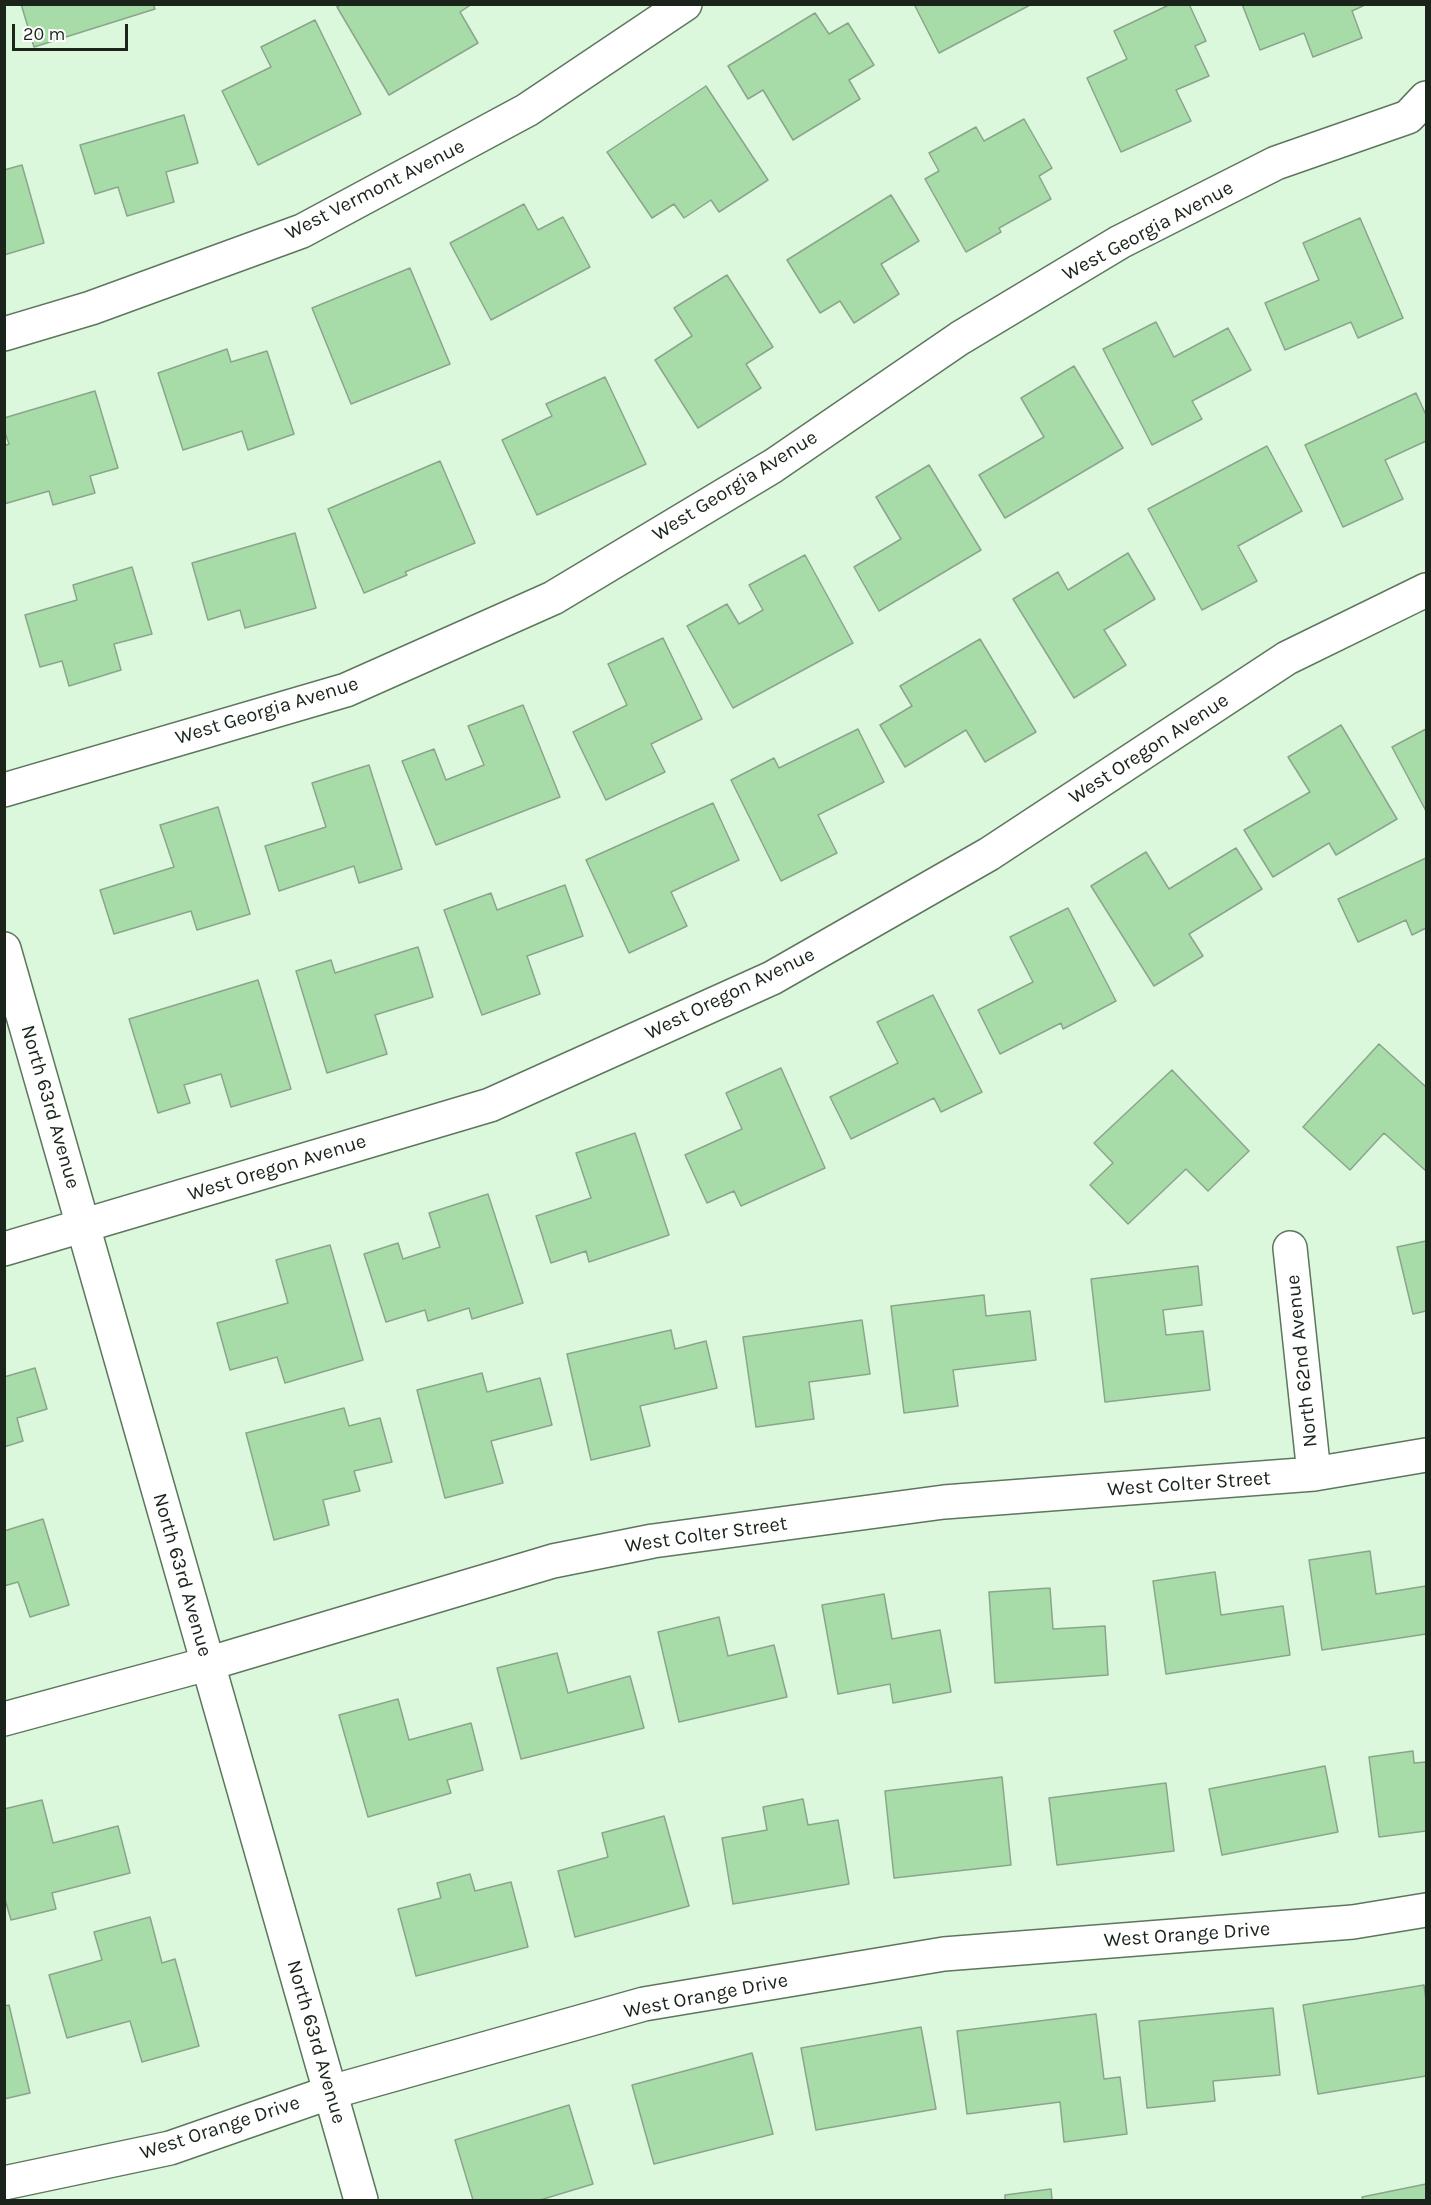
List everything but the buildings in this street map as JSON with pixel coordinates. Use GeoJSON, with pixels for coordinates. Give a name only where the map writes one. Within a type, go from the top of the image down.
{"type":"FeatureCollection","features":[{"type":"Feature","properties":{"kind":"street","name":"West Vermont Avenue"},"geometry":{"type":"LineString","coordinates":[[4,334],[91,308],[302,231],[527,110],[685,4]]}},
{"type":"Feature","properties":{"kind":"street","name":"West Georgia Avenue"},"geometry":{"type":"LineString","coordinates":[[4,790],[346,690],[553,598],[772,466],[960,338],[1120,242],[1276,163],[1408,117],[1426,98]]}},
{"type":"Feature","properties":{"kind":"street","name":"West Oregon Avenue"},"geometry":{"type":"LineString","coordinates":[[4,1249],[490,1105],[772,978],[989,854],[1287,658],[1426,590]]}},
{"type":"Feature","properties":{"kind":"street","name":"North 63rd Avenue"},"geometry":{"type":"LineString","coordinates":[[4,949],[85,1226],[207,1664],[361,2200]]}},
{"type":"Feature","properties":{"kind":"street","name":"North 62nd Avenue"},"geometry":{"type":"LineString","coordinates":[[1290,1248],[1314,1474]]}},
{"type":"Feature","properties":{"kind":"street","name":"West Colter Street"},"geometry":{"type":"LineString","coordinates":[[4,1719],[207,1664],[553,1561],[653,1540],[944,1502],[1314,1474],[1426,1455]]}},
{"type":"Feature","properties":{"kind":"street","name":"West Orange Drive"},"geometry":{"type":"LineString","coordinates":[[4,2183],[170,2148],[331,2092],[644,2004],[967,1952],[1353,1922],[1426,1910]]}}]}
